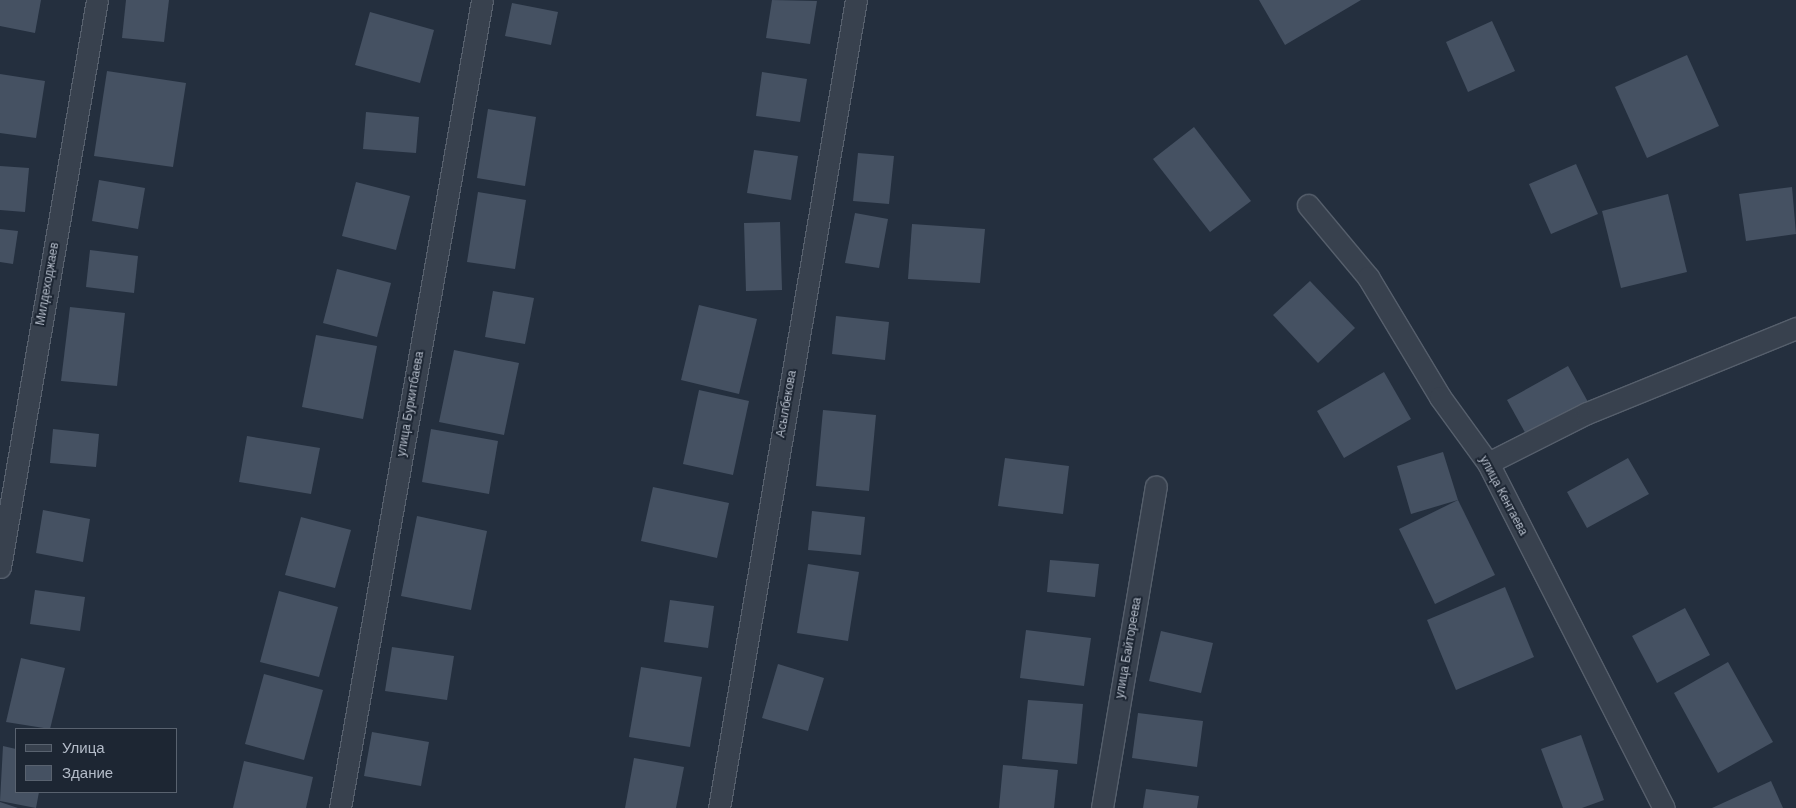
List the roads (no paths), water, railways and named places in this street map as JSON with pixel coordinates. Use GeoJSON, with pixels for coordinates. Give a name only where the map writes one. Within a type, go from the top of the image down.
{"type":"FeatureCollection","features":[{"type":"Feature","properties":{"kind":"street","name":"Милдеходжаев"},"geometry":{"type":"LineString","coordinates":[[0,567],[97,0]]}},
{"type":"Feature","properties":{"kind":"street","name":"улица Буркитбаева"},"geometry":{"type":"LineString","coordinates":[[340,808],[482,0]]}},
{"type":"Feature","properties":{"kind":"street","name":"Асылбекова"},"geometry":{"type":"LineString","coordinates":[[719,808],[856,0]]}},
{"type":"Feature","properties":{"kind":"street","name":"улица Кентаева"},"geometry":{"type":"LineString","coordinates":[[1308,205],[1368,277],[1440,397],[1488,463],[1664,808]]}},
{"type":"Feature","properties":{"kind":"street"},"geometry":{"type":"LineString","coordinates":[[1488,463],[1587,413],[1796,328]]}},
{"type":"Feature","properties":{"kind":"street","name":"улица Байтореева"},"geometry":{"type":"LineString","coordinates":[[1102,808],[1156,488]]}}]}
